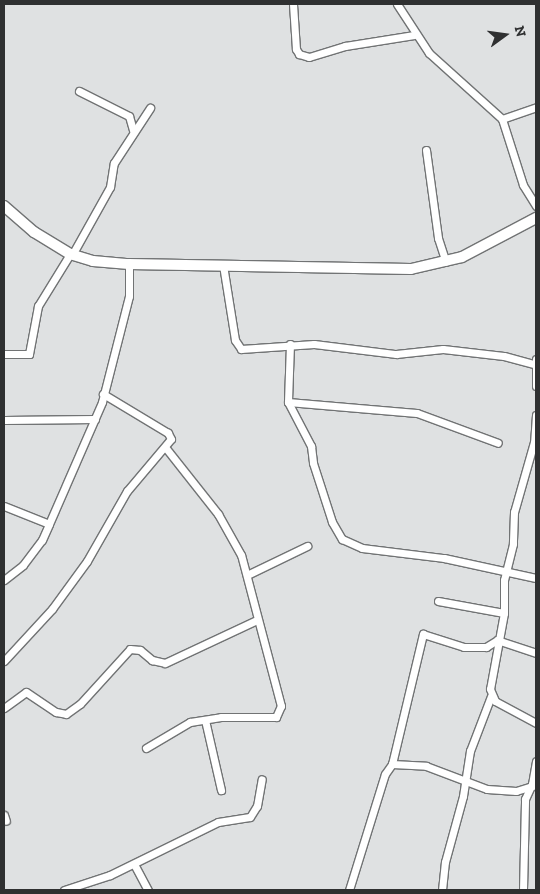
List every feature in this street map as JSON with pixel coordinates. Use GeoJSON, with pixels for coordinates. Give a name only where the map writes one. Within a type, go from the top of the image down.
{"type":"FeatureCollection","features":[{"type":"Feature","properties":{"kind":"main road"},"geometry":{"type":"LineString","coordinates":[[4,206],[34,232],[71,255],[93,261],[129,264],[411,269],[446,262],[482,248],[536,218]]}},
{"type":"Feature","properties":{"kind":"street"},"geometry":{"type":"LineString","coordinates":[[293,4],[296,49],[299,54],[308,57],[345,46],[414,34]]}},
{"type":"Feature","properties":{"kind":"street"},"geometry":{"type":"LineString","coordinates":[[398,4],[414,34],[455,79],[502,119],[523,185],[536,206]]}},
{"type":"Feature","properties":{"kind":"street"},"geometry":{"type":"LineString","coordinates":[[79,92],[130,116],[133,130]]}},
{"type":"Feature","properties":{"kind":"street"},"geometry":{"type":"LineString","coordinates":[[502,119],[536,107]]}},
{"type":"Feature","properties":{"kind":"street"},"geometry":{"type":"LineString","coordinates":[[4,354],[29,354],[38,306],[71,255],[110,187],[114,163],[133,130],[150,108]]}},
{"type":"Feature","properties":{"kind":"street"},"geometry":{"type":"LineString","coordinates":[[426,150],[438,238],[446,262]]}},
{"type":"Feature","properties":{"kind":"street"},"geometry":{"type":"LineString","coordinates":[[4,580],[22,565],[42,540],[95,419],[129,296],[129,264]]}},
{"type":"Feature","properties":{"kind":"street"},"geometry":{"type":"LineString","coordinates":[[223,265],[235,340],[241,348],[314,344],[396,354],[443,349],[504,356],[535,362],[536,386]]}},
{"type":"Feature","properties":{"kind":"street"},"geometry":{"type":"LineString","coordinates":[[290,344],[288,402],[311,446],[313,463],[332,522],[342,539],[362,548],[444,558],[536,578]]}},
{"type":"Feature","properties":{"kind":"street"},"geometry":{"type":"LineString","coordinates":[[4,661],[52,609],[87,561],[127,491],[170,439],[168,434],[103,394]]}},
{"type":"Feature","properties":{"kind":"street"},"geometry":{"type":"LineString","coordinates":[[288,402],[416,413],[498,442]]}},
{"type":"Feature","properties":{"kind":"street"},"geometry":{"type":"LineString","coordinates":[[442,890],[445,862],[465,783],[470,750],[491,696],[497,640],[504,614],[504,586],[513,544],[516,497],[535,442],[536,415]]}},
{"type":"Feature","properties":{"kind":"street"},"geometry":{"type":"LineString","coordinates":[[4,420],[95,419]]}},
{"type":"Feature","properties":{"kind":"street"},"geometry":{"type":"LineString","coordinates":[[146,748],[190,722],[276,716],[281,706],[247,575],[240,555],[218,514],[165,447]]}},
{"type":"Feature","properties":{"kind":"street"},"geometry":{"type":"LineString","coordinates":[[4,506],[49,524]]}},
{"type":"Feature","properties":{"kind":"street"},"geometry":{"type":"LineString","coordinates":[[247,575],[307,546]]}},
{"type":"Feature","properties":{"kind":"street"},"geometry":{"type":"LineString","coordinates":[[438,601],[504,614]]}},
{"type":"Feature","properties":{"kind":"street"},"geometry":{"type":"LineString","coordinates":[[4,708],[26,692],[56,712],[66,714],[80,704],[130,649],[140,650],[152,660],[165,663],[258,620]]}},
{"type":"Feature","properties":{"kind":"street"},"geometry":{"type":"LineString","coordinates":[[350,890],[384,774],[392,764],[423,634],[464,647],[486,647],[497,640]]}},
{"type":"Feature","properties":{"kind":"street"},"geometry":{"type":"LineString","coordinates":[[497,640],[536,653]]}},
{"type":"Feature","properties":{"kind":"street"},"geometry":{"type":"LineString","coordinates":[[491,696],[503,706],[536,722]]}},
{"type":"Feature","properties":{"kind":"street"},"geometry":{"type":"LineString","coordinates":[[205,720],[221,790]]}},
{"type":"Feature","properties":{"kind":"street"},"geometry":{"type":"LineString","coordinates":[[523,890],[525,799],[534,784],[536,761]]}},
{"type":"Feature","properties":{"kind":"street"},"geometry":{"type":"LineString","coordinates":[[392,764],[426,766],[465,783],[486,789],[516,791],[534,784]]}},
{"type":"Feature","properties":{"kind":"street"},"geometry":{"type":"LineString","coordinates":[[64,890],[134,864],[218,822],[250,817],[258,806],[262,778]]}},
{"type":"Feature","properties":{"kind":"street"},"geometry":{"type":"LineString","coordinates":[[134,864],[148,890]]}}]}
